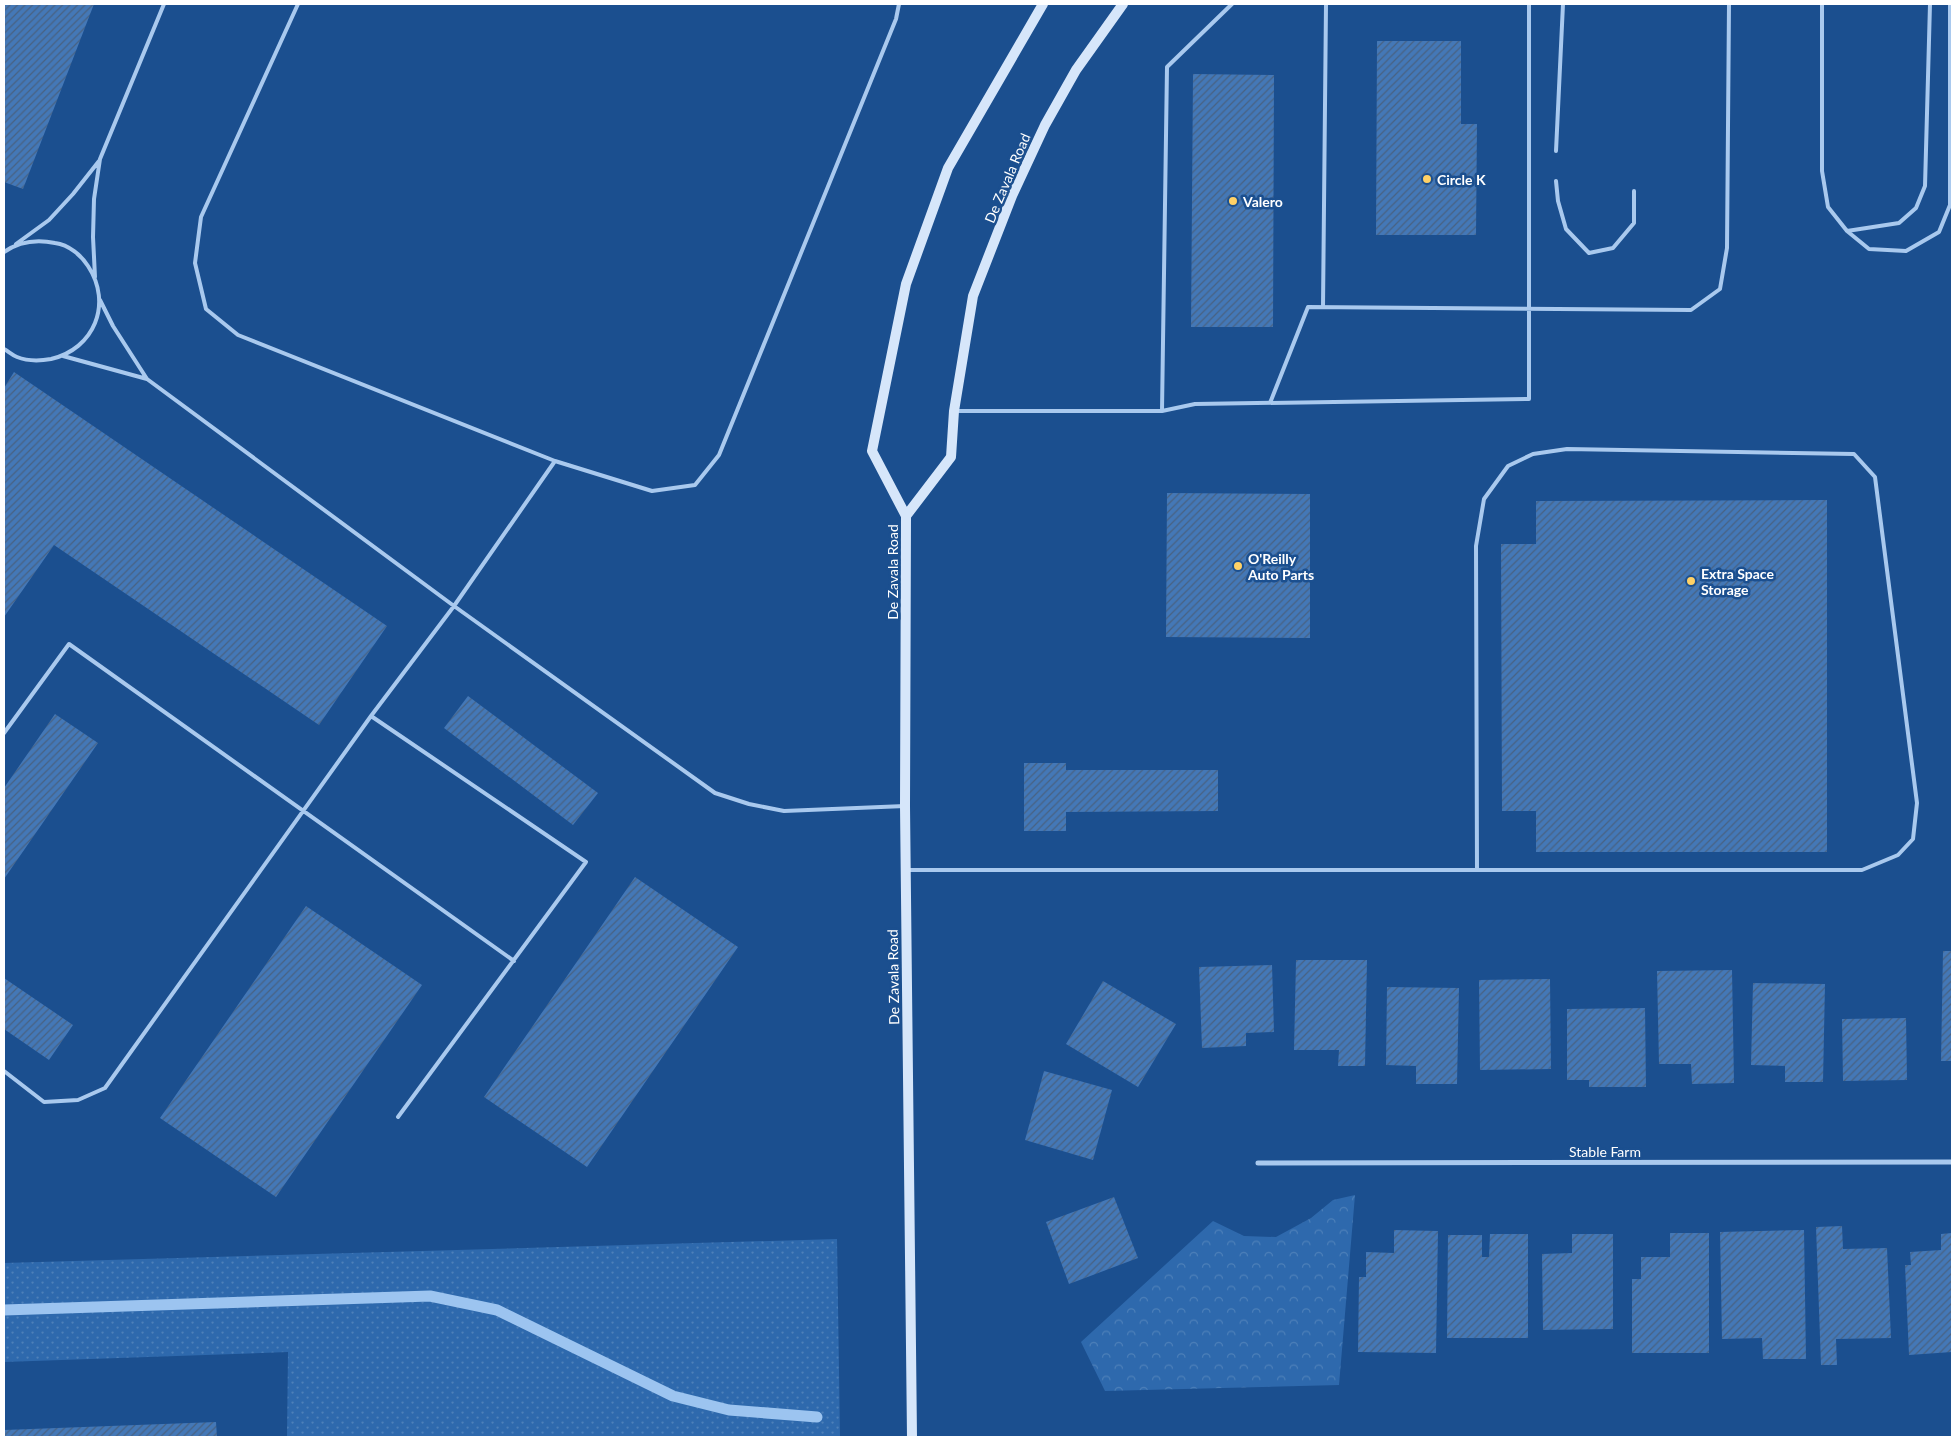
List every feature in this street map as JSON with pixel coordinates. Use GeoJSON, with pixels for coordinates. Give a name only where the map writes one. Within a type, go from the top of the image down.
{"type":"FeatureCollection","features":[{"type":"Feature","properties":{"kind":"main road","name":"De Zavala Road"},"geometry":{"type":"LineString","coordinates":[[906,516],[950,457],[954,411],[973,296],[1012,196],[1045,125],[1076,70],[1123,4]]}},
{"type":"Feature","properties":{"kind":"main road","name":"De Zavala Road"},"geometry":{"type":"LineString","coordinates":[[912,1437],[905,806],[906,516],[872,451],[906,284],[948,168],[1041,5]]}},
{"type":"Feature","properties":{"kind":"street","name":"Stable Farm"},"geometry":{"type":"LineString","coordinates":[[1258,1163],[1952,1162]]}},
{"type":"Feature","properties":{"kind":"lane"},"geometry":{"type":"LineString","coordinates":[[164,4],[100,159],[94,199],[95,277],[100,300],[113,326],[147,379],[454,606],[715,793],[748,804],[784,811],[905,806]]}},
{"type":"Feature","properties":{"kind":"lane"},"geometry":{"type":"LineString","coordinates":[[298,4],[201,217],[195,263],[206,309],[238,335],[555,461],[652,491],[695,485],[719,455],[892,28],[899,4]]}},
{"type":"Feature","properties":{"kind":"lane"},"geometry":{"type":"LineString","coordinates":[[1162,412],[1167,67],[1232,4]]}},
{"type":"Feature","properties":{"kind":"lane"},"geometry":{"type":"LineString","coordinates":[[1323,307],[1326,4]]}},
{"type":"Feature","properties":{"kind":"lane"},"geometry":{"type":"LineString","coordinates":[[954,411],[1162,412],[1195,404],[1529,399],[1529,4]]}},
{"type":"Feature","properties":{"kind":"lane"},"geometry":{"type":"LineString","coordinates":[[1556,151],[1563,4]]}},
{"type":"Feature","properties":{"kind":"lane"},"geometry":{"type":"LineString","coordinates":[[1270,403],[1308,307],[1691,310],[1720,289],[1727,248],[1729,4]]}},
{"type":"Feature","properties":{"kind":"lane"},"geometry":{"type":"LineString","coordinates":[[1822,4],[1822,171],[1828,207],[1848,231],[1869,249],[1906,251],[1940,232],[1950,205],[1950,4]]}},
{"type":"Feature","properties":{"kind":"lane"},"geometry":{"type":"LineString","coordinates":[[1848,231],[1899,223],[1916,208],[1925,186],[1930,4]]}},
{"type":"Feature","properties":{"kind":"lane"},"geometry":{"type":"LineString","coordinates":[[4,252],[49,220],[73,194],[100,159]]}},
{"type":"Feature","properties":{"kind":"lane"},"geometry":{"type":"LineString","coordinates":[[1556,181],[1558,201],[1566,229],[1589,253],[1613,248],[1634,223],[1634,191]]}},
{"type":"Feature","properties":{"kind":"lane"},"geometry":{"type":"LineString","coordinates":[[14,244],[38,240],[62,244],[82,257],[95,277]]}},
{"type":"Feature","properties":{"kind":"lane"},"geometry":{"type":"LineString","coordinates":[[4,348],[17,357],[40,361],[63,356],[83,342],[92,329],[96,322],[100,300]]}},
{"type":"Feature","properties":{"kind":"lane"},"geometry":{"type":"LineString","coordinates":[[63,356],[147,379]]}},
{"type":"Feature","properties":{"kind":"lane"},"geometry":{"type":"LineString","coordinates":[[906,870],[1477,870],[1862,870],[1898,856],[1913,839],[1917,803],[1876,477],[1854,454],[1567,449],[1533,454],[1508,466],[1484,499],[1476,546],[1477,870]]}},
{"type":"Feature","properties":{"kind":"lane"},"geometry":{"type":"LineString","coordinates":[[4,1071],[44,1102],[78,1100],[105,1088],[303,811],[454,606],[555,461]]}},
{"type":"Feature","properties":{"kind":"lane"},"geometry":{"type":"LineString","coordinates":[[4,734],[70,644],[514,961]]}},
{"type":"Feature","properties":{"kind":"lane"},"geometry":{"type":"LineString","coordinates":[[372,716],[586,862],[398,1117]]}},
{"type":"Feature","properties":{"kind":"green space"},"geometry":{"type":"Polygon","coordinates":[[[1355,1195],[1339,1385],[1105,1391],[1081,1342],[1213,1221],[1244,1236],[1276,1237],[1311,1218],[1333,1200],[1355,1195]]]}},
{"type":"Feature","properties":{"kind":"green space"},"geometry":{"type":"Polygon","coordinates":[[[837,1239],[840,1437],[287,1437],[288,1352],[4,1362],[4,1263],[837,1239]]]}},
{"type":"Feature","properties":{"kind":"building"},"geometry":{"type":"Polygon","coordinates":[[[4,4],[94,4],[23,189],[4,182],[4,4]]]}},
{"type":"Feature","properties":{"kind":"building","name":"Circle K"},"geometry":{"type":"Polygon","coordinates":[[[1377,41],[1461,41],[1461,124],[1477,124],[1476,235],[1376,235],[1377,41]]]}},
{"type":"Feature","properties":{"kind":"building","name":"Valero"},"geometry":{"type":"Polygon","coordinates":[[[1193,74],[1274,75],[1273,327],[1191,327],[1193,74]]]}},
{"type":"Feature","properties":{"kind":"building"},"geometry":{"type":"Polygon","coordinates":[[[14,372],[387,626],[319,725],[54,545],[4,617],[4,388],[14,372]]]}},
{"type":"Feature","properties":{"kind":"building","name":"O'Reilly Auto Parts"},"geometry":{"type":"Polygon","coordinates":[[[1167,493],[1310,494],[1310,638],[1166,637],[1167,493]]]}},
{"type":"Feature","properties":{"kind":"building"},"geometry":{"type":"Polygon","coordinates":[[[1827,500],[1827,852],[1536,852],[1536,811],[1502,811],[1501,544],[1536,544],[1536,501],[1827,500]]]}},
{"type":"Feature","properties":{"kind":"building"},"geometry":{"type":"Polygon","coordinates":[[[468,696],[598,793],[573,825],[444,728],[468,696]]]}},
{"type":"Feature","properties":{"kind":"building"},"geometry":{"type":"Polygon","coordinates":[[[55,714],[98,743],[4,879],[4,788],[55,714]]]}},
{"type":"Feature","properties":{"kind":"building"},"geometry":{"type":"Polygon","coordinates":[[[1024,763],[1066,763],[1066,770],[1218,770],[1218,811],[1066,812],[1066,831],[1024,831],[1024,763]]]}},
{"type":"Feature","properties":{"kind":"building"},"geometry":{"type":"Polygon","coordinates":[[[635,877],[738,947],[587,1167],[484,1097],[635,877]]]}},
{"type":"Feature","properties":{"kind":"building"},"geometry":{"type":"Polygon","coordinates":[[[306,906],[422,985],[276,1197],[160,1118],[306,906]]]}},
{"type":"Feature","properties":{"kind":"building"},"geometry":{"type":"Polygon","coordinates":[[[1943,951],[1952,951],[1952,1061],[1941,1061],[1943,951]]]}},
{"type":"Feature","properties":{"kind":"building"},"geometry":{"type":"Polygon","coordinates":[[[1296,960],[1367,960],[1365,1066],[1338,1066],[1339,1050],[1294,1050],[1296,960]]]}},
{"type":"Feature","properties":{"kind":"building"},"geometry":{"type":"Polygon","coordinates":[[[1272,965],[1274,1032],[1246,1033],[1246,1046],[1202,1048],[1199,967],[1272,965]]]}},
{"type":"Feature","properties":{"kind":"building"},"geometry":{"type":"Polygon","coordinates":[[[1732,970],[1734,1083],[1692,1084],[1691,1064],[1659,1064],[1657,971],[1732,970]]]}},
{"type":"Feature","properties":{"kind":"building"},"geometry":{"type":"Polygon","coordinates":[[[4,978],[73,1025],[49,1060],[4,1029],[4,978]]]}},
{"type":"Feature","properties":{"kind":"building"},"geometry":{"type":"Polygon","coordinates":[[[1550,979],[1551,1069],[1480,1070],[1479,980],[1550,979]]]}},
{"type":"Feature","properties":{"kind":"building"},"geometry":{"type":"Polygon","coordinates":[[[1103,981],[1176,1024],[1138,1087],[1066,1044],[1103,981]]]}},
{"type":"Feature","properties":{"kind":"building"},"geometry":{"type":"Polygon","coordinates":[[[1753,983],[1825,984],[1823,1082],[1785,1082],[1785,1066],[1751,1065],[1753,983]]]}},
{"type":"Feature","properties":{"kind":"building"},"geometry":{"type":"Polygon","coordinates":[[[1387,987],[1459,988],[1457,1084],[1416,1084],[1416,1066],[1386,1065],[1387,987]]]}},
{"type":"Feature","properties":{"kind":"building"},"geometry":{"type":"Polygon","coordinates":[[[1645,1008],[1646,1087],[1589,1087],[1589,1080],[1567,1080],[1567,1009],[1645,1008]]]}},
{"type":"Feature","properties":{"kind":"building"},"geometry":{"type":"Polygon","coordinates":[[[1906,1018],[1907,1080],[1843,1081],[1842,1019],[1906,1018]]]}},
{"type":"Feature","properties":{"kind":"building"},"geometry":{"type":"Polygon","coordinates":[[[1044,1071],[1112,1090],[1093,1160],[1025,1140],[1044,1071]]]}},
{"type":"Feature","properties":{"kind":"building"},"geometry":{"type":"Polygon","coordinates":[[[1114,1197],[1138,1258],[1069,1284],[1046,1222],[1114,1197]]]}},
{"type":"Feature","properties":{"kind":"building"},"geometry":{"type":"Polygon","coordinates":[[[1842,1226],[1843,1249],[1887,1248],[1891,1338],[1836,1339],[1837,1365],[1821,1365],[1816,1227],[1842,1226]]]}},
{"type":"Feature","properties":{"kind":"building"},"geometry":{"type":"Polygon","coordinates":[[[1394,1230],[1438,1231],[1436,1353],[1358,1352],[1359,1277],[1366,1277],[1366,1252],[1394,1253],[1394,1230]]]}},
{"type":"Feature","properties":{"kind":"building"},"geometry":{"type":"Polygon","coordinates":[[[1804,1230],[1806,1359],[1763,1359],[1762,1338],[1722,1339],[1720,1232],[1804,1230]]]}},
{"type":"Feature","properties":{"kind":"building"},"geometry":{"type":"Polygon","coordinates":[[[1670,1233],[1709,1233],[1709,1353],[1632,1353],[1632,1279],[1641,1279],[1641,1257],[1670,1257],[1670,1233]]]}},
{"type":"Feature","properties":{"kind":"building"},"geometry":{"type":"Polygon","coordinates":[[[1952,1233],[1952,1352],[1909,1355],[1905,1265],[1911,1265],[1910,1252],[1941,1250],[1941,1234],[1952,1233]]]}},
{"type":"Feature","properties":{"kind":"building"},"geometry":{"type":"Polygon","coordinates":[[[1490,1234],[1528,1234],[1528,1338],[1447,1338],[1448,1235],[1482,1235],[1482,1257],[1489,1257],[1490,1234]]]}},
{"type":"Feature","properties":{"kind":"building"},"geometry":{"type":"Polygon","coordinates":[[[1572,1234],[1613,1234],[1613,1329],[1543,1330],[1542,1254],[1572,1253],[1572,1234]]]}},
{"type":"Feature","properties":{"kind":"building"},"geometry":{"type":"Polygon","coordinates":[[[216,1422],[217,1437],[4,1437],[4,1430],[216,1422]]]}},
{"type":"Feature","properties":{"kind":"waterway"},"geometry":{"type":"LineString","coordinates":[[4,1310],[430,1296],[497,1310],[673,1396],[729,1410],[817,1417]]}},
{"type":"Feature","properties":{"kind":"place","name":"Circle K"},"geometry":{"type":"Point","coordinates":[1427,179]}},
{"type":"Feature","properties":{"kind":"place","name":"Valero"},"geometry":{"type":"Point","coordinates":[1233,201]}},
{"type":"Feature","properties":{"kind":"place","name":"O'Reilly Auto Parts"},"geometry":{"type":"Point","coordinates":[1238,566]}},
{"type":"Feature","properties":{"kind":"place","name":"Extra Space Storage"},"geometry":{"type":"Point","coordinates":[1691,581]}}]}
